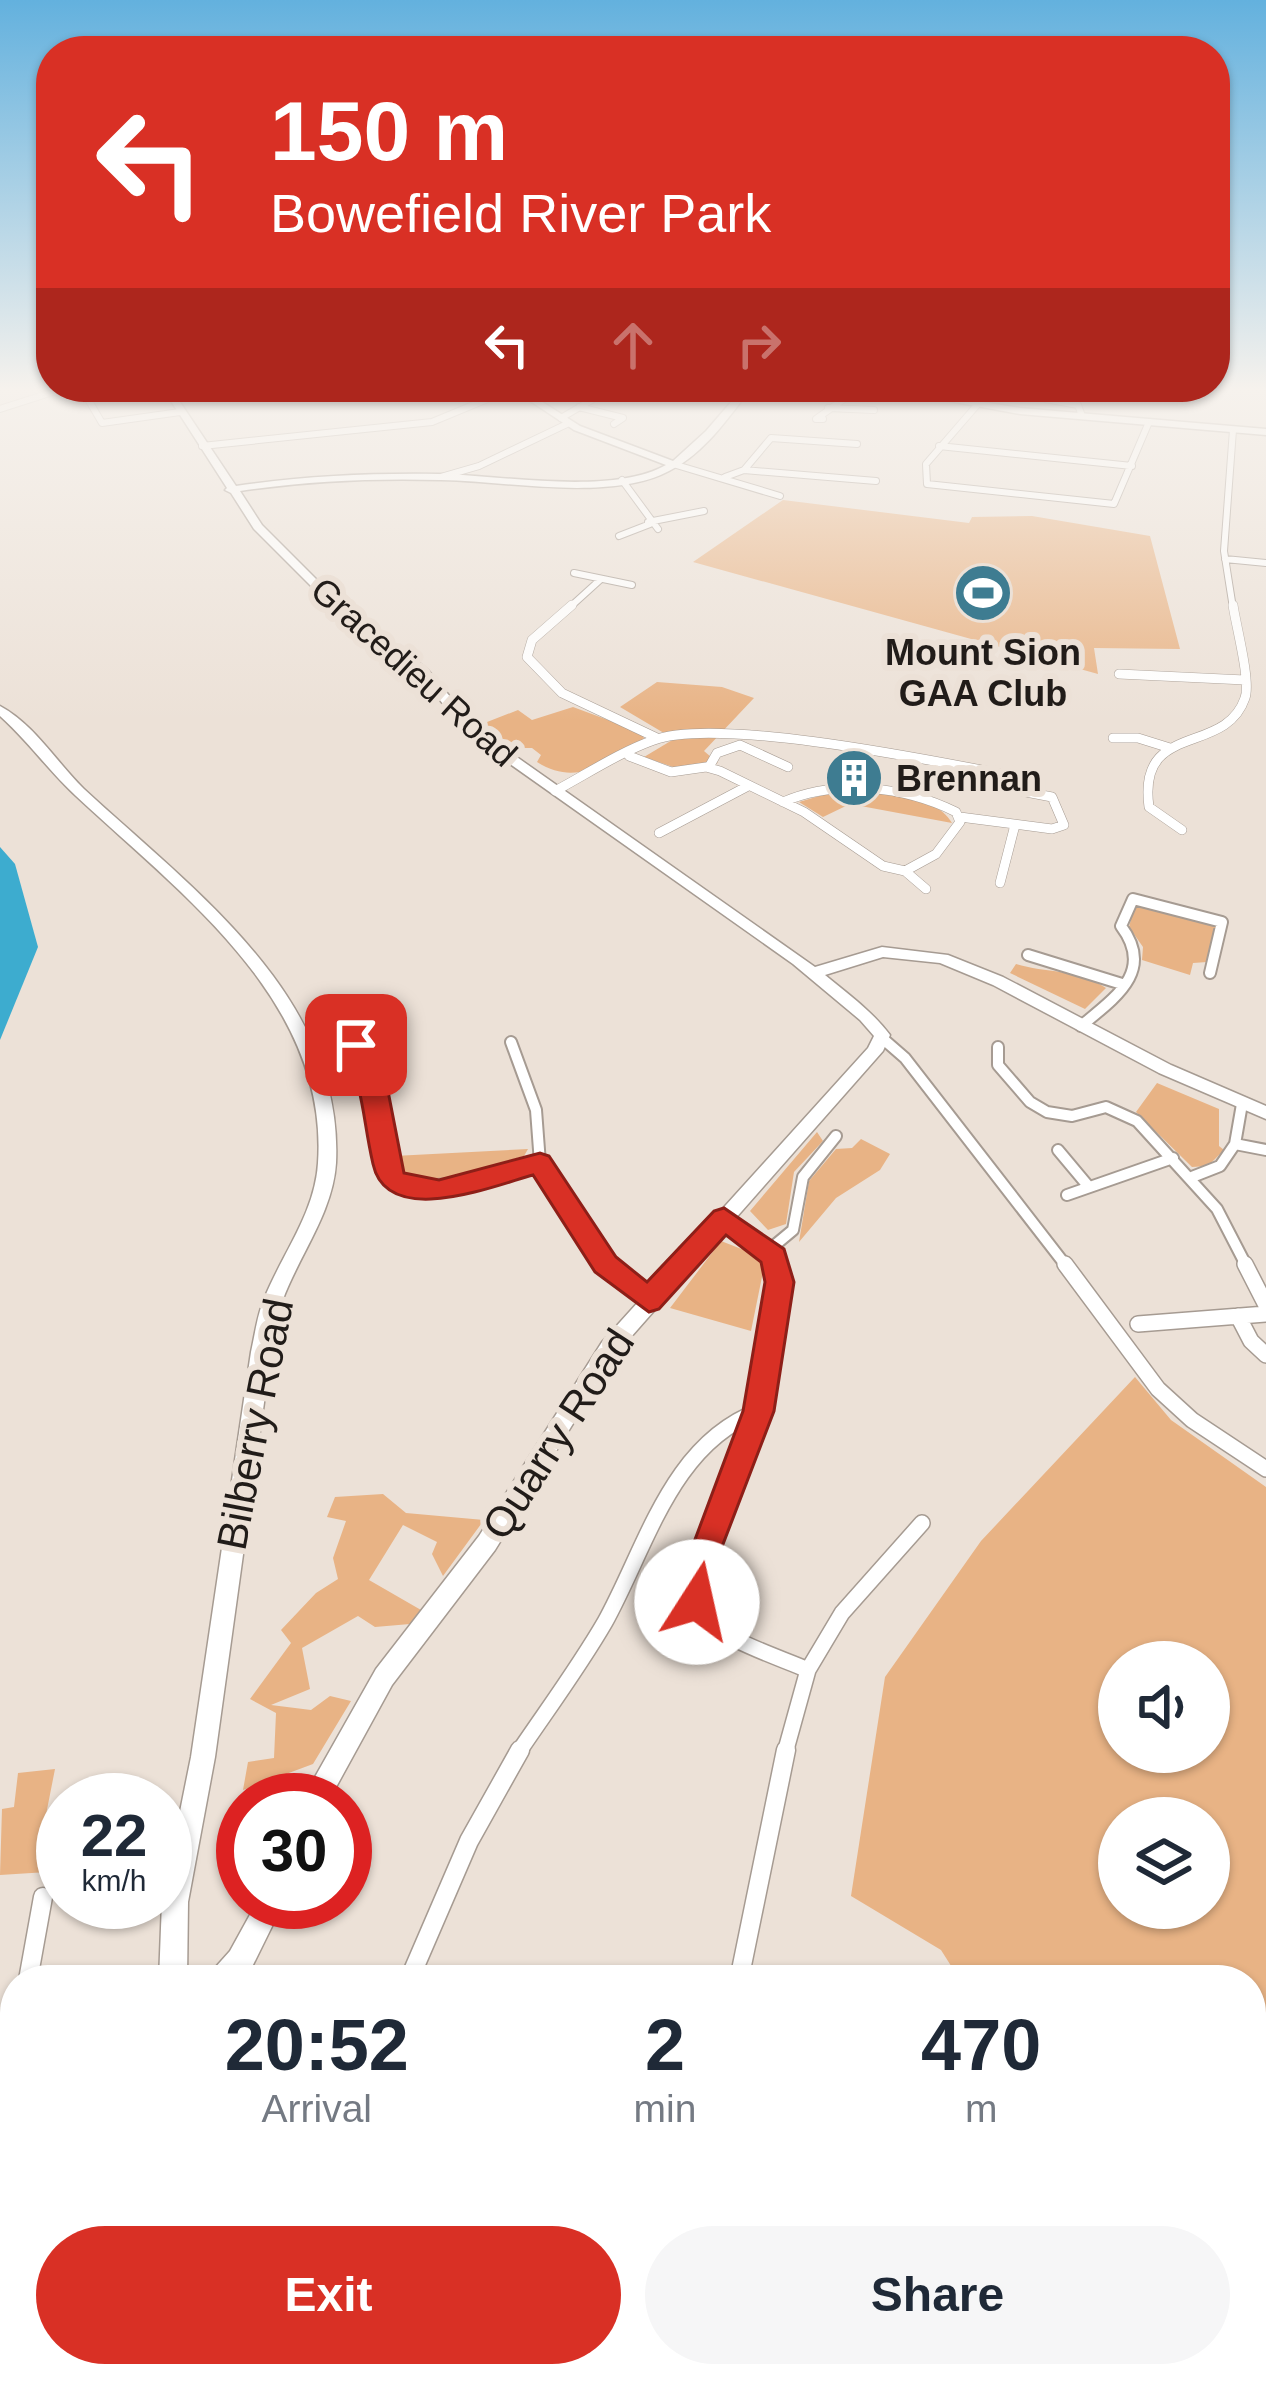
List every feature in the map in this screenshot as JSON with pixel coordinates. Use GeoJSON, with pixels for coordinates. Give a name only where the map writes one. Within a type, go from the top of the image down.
{"type":"FeatureCollection","features":[{"type":"Feature","properties":{"kind":"street","name":"Gracedieu Road"},"geometry":{"type":"LineString","coordinates":[[237,498],[270,541],[339,608],[423,672],[482,739],[813,973],[875,1024],[882,1038]]}},
{"type":"Feature","properties":{"kind":"street"},"geometry":{"type":"LineString","coordinates":[[634,498],[652,525]]}},
{"type":"Feature","properties":{"kind":"street"},"geometry":{"type":"LineString","coordinates":[[1042,498],[1100,505],[1119,498]]}},
{"type":"Feature","properties":{"kind":"street"},"geometry":{"type":"LineString","coordinates":[[1182,830],[1151,811],[1144,789],[1148,765],[1170,748],[1231,719],[1246,700],[1225,559],[1229,498]]}},
{"type":"Feature","properties":{"kind":"street"},"geometry":{"type":"LineString","coordinates":[[619,536],[704,511]]}},
{"type":"Feature","properties":{"kind":"street"},"geometry":{"type":"LineString","coordinates":[[1225,559],[1266,563]]}},
{"type":"Feature","properties":{"kind":"street"},"geometry":{"type":"LineString","coordinates":[[574,573],[632,585]]}},
{"type":"Feature","properties":{"kind":"street"},"geometry":{"type":"LineString","coordinates":[[601,579],[532,640],[527,657],[562,693],[657,738],[755,737],[914,756],[1013,776]]}},
{"type":"Feature","properties":{"kind":"street"},"geometry":{"type":"LineString","coordinates":[[1119,674],[1245,680]]}},
{"type":"Feature","properties":{"kind":"street","name":"Bilberry Road"},"geometry":{"type":"LineString","coordinates":[[0,710],[78,791],[212,913],[315,1059],[327,1118],[327,1159],[319,1199],[276,1294],[261,1352],[203,1757],[175,1902],[173,1965]]}},
{"type":"Feature","properties":{"kind":"street"},"geometry":{"type":"LineString","coordinates":[[1113,737],[1138,738],[1170,748]]}},
{"type":"Feature","properties":{"kind":"street"},"geometry":{"type":"LineString","coordinates":[[555,791],[657,738]]}},
{"type":"Feature","properties":{"kind":"street"},"geometry":{"type":"LineString","coordinates":[[709,767],[716,753],[740,745],[788,767]]}},
{"type":"Feature","properties":{"kind":"street"},"geometry":{"type":"LineString","coordinates":[[629,756],[671,772],[709,767],[784,802],[883,866],[905,871],[926,889]]}},
{"type":"Feature","properties":{"kind":"street"},"geometry":{"type":"LineString","coordinates":[[659,833],[748,786]]}},
{"type":"Feature","properties":{"kind":"street"},"geometry":{"type":"LineString","coordinates":[[784,802],[810,790],[887,793],[935,801],[960,817],[1015,826],[1055,829],[1065,821],[1052,797],[1005,788]]}},
{"type":"Feature","properties":{"kind":"street"},"geometry":{"type":"LineString","coordinates":[[905,871],[941,850],[960,817]]}},
{"type":"Feature","properties":{"kind":"street"},"geometry":{"type":"LineString","coordinates":[[1000,883],[1015,826]]}},
{"type":"Feature","properties":{"kind":"street"},"geometry":{"type":"LineString","coordinates":[[1081,1026],[1122,984],[1137,951],[1121,923],[1136,898],[1222,922],[1210,973]]}},
{"type":"Feature","properties":{"kind":"street"},"geometry":{"type":"LineString","coordinates":[[813,973],[868,954],[927,954],[983,974],[1266,1114]]}},
{"type":"Feature","properties":{"kind":"street"},"geometry":{"type":"LineString","coordinates":[[1028,956],[1122,984]]}},
{"type":"Feature","properties":{"kind":"street"},"geometry":{"type":"LineString","coordinates":[[354,1010],[337,1016],[375,1086],[387,1169],[395,1180],[411,1188],[439,1190],[540,1163]]}},
{"type":"Feature","properties":{"kind":"street"},"geometry":{"type":"LineString","coordinates":[[882,1038],[905,1058],[975,1154],[1108,1317],[1157,1389],[1192,1420],[1266,1469]]}},
{"type":"Feature","properties":{"kind":"street","name":"Quarry Road"},"geometry":{"type":"LineString","coordinates":[[330,1773],[384,1677],[487,1544],[575,1398],[649,1300],[882,1038]]}},
{"type":"Feature","properties":{"kind":"street"},"geometry":{"type":"LineString","coordinates":[[511,1042],[536,1110],[540,1163],[605,1264],[649,1300]]}},
{"type":"Feature","properties":{"kind":"street"},"geometry":{"type":"LineString","coordinates":[[998,1047],[998,1065],[1034,1105],[1066,1116],[1106,1107],[1126,1112],[1173,1158],[1223,1219],[1266,1310],[1138,1324]]}},
{"type":"Feature","properties":{"kind":"street"},"geometry":{"type":"LineString","coordinates":[[1192,1178],[1220,1166],[1235,1144],[1243,1104]]}},
{"type":"Feature","properties":{"kind":"street"},"geometry":{"type":"LineString","coordinates":[[769,1250],[793,1230],[802,1178],[836,1136]]}},
{"type":"Feature","properties":{"kind":"street"},"geometry":{"type":"LineString","coordinates":[[1235,1144],[1266,1150]]}},
{"type":"Feature","properties":{"kind":"street"},"geometry":{"type":"LineString","coordinates":[[1058,1150],[1089,1187]]}},
{"type":"Feature","properties":{"kind":"street"},"geometry":{"type":"LineString","coordinates":[[1067,1195],[1173,1158]]}},
{"type":"Feature","properties":{"kind":"street"},"geometry":{"type":"LineString","coordinates":[[724,1219],[769,1250],[778,1264],[779,1282],[759,1411],[704,1552],[695,1593],[704,1617],[716,1629],[808,1670]]}},
{"type":"Feature","properties":{"kind":"street"},"geometry":{"type":"LineString","coordinates":[[1238,1316],[1250,1341],[1266,1355]]}},
{"type":"Feature","properties":{"kind":"street"},"geometry":{"type":"LineString","coordinates":[[416,1965],[487,1807],[602,1627],[677,1483],[719,1427],[759,1411]]}},
{"type":"Feature","properties":{"kind":"street"},"geometry":{"type":"LineString","coordinates":[[742,1965],[791,1724],[808,1670],[842,1613],[922,1523]]}},
{"type":"Feature","properties":{"kind":"street"},"geometry":{"type":"LineString","coordinates":[[31,1965],[37,1929]]}},
{"type":"Feature","properties":{"kind":"street"},"geometry":{"type":"LineString","coordinates":[[235,1965],[258,1929]]}},
{"type":"Feature","properties":{"kind":"shaded area","name":"Mount Sion GAA Club"},"geometry":{"type":"Polygon","coordinates":[[[783,500],[969,523],[972,517],[1032,516],[1150,536],[1180,649],[1094,648],[1098,674],[693,562],[783,500]]]}},
{"type":"Feature","properties":{"kind":"shaded area"},"geometry":{"type":"Polygon","coordinates":[[[657,682],[722,687],[754,698],[704,751],[718,763],[679,769],[644,757],[674,739],[620,707],[657,682]]]}},
{"type":"Feature","properties":{"kind":"shaded area"},"geometry":{"type":"Polygon","coordinates":[[[573,707],[643,733],[644,740],[592,769],[566,772],[537,762],[541,755],[532,748],[515,748],[482,724],[518,710],[532,720],[573,707]]]}},
{"type":"Feature","properties":{"kind":"shaded area"},"geometry":{"type":"Polygon","coordinates":[[[833,792],[915,799],[943,812],[952,823],[850,804],[823,817],[799,802],[833,792]]]}},
{"type":"Feature","properties":{"kind":"shaded area"},"geometry":{"type":"Polygon","coordinates":[[[1135,904],[1212,920],[1218,928],[1207,962],[1193,963],[1190,975],[1142,960],[1143,947],[1129,927],[1135,904]]]}},
{"type":"Feature","properties":{"kind":"shaded area"},"geometry":{"type":"Polygon","coordinates":[[[1016,964],[1073,974],[1106,988],[1085,1009],[1010,973],[1016,964]]]}},
{"type":"Feature","properties":{"kind":"shaded area"},"geometry":{"type":"Polygon","coordinates":[[[1157,1083],[1219,1109],[1219,1146],[1224,1150],[1208,1166],[1192,1167],[1136,1112],[1157,1083]]]}},
{"type":"Feature","properties":{"kind":"shaded area"},"geometry":{"type":"Polygon","coordinates":[[[817,1132],[823,1141],[794,1172],[786,1224],[768,1230],[750,1211],[817,1132]]]}},
{"type":"Feature","properties":{"kind":"shaded area"},"geometry":{"type":"Polygon","coordinates":[[[861,1139],[890,1154],[880,1170],[836,1198],[799,1242],[809,1181],[836,1149],[852,1148],[861,1139]]]}},
{"type":"Feature","properties":{"kind":"shaded area"},"geometry":{"type":"Polygon","coordinates":[[[528,1149],[524,1156],[436,1181],[405,1173],[394,1156],[528,1149]]]}},
{"type":"Feature","properties":{"kind":"shaded area"},"geometry":{"type":"Polygon","coordinates":[[[721,1241],[757,1255],[764,1267],[751,1331],[670,1308],[721,1241]]]}},
{"type":"Feature","properties":{"kind":"shaded area"},"geometry":{"type":"Polygon","coordinates":[[[1135,1377],[1171,1420],[1266,1487],[1266,1965],[950,1965],[941,1950],[851,1896],[885,1677],[981,1541],[1135,1377]]]}},
{"type":"Feature","properties":{"kind":"shaded area"},"geometry":{"type":"Polygon","coordinates":[[[383,1494],[406,1513],[484,1520],[443,1576],[432,1554],[437,1542],[403,1525],[369,1580],[421,1610],[410,1624],[375,1627],[358,1616],[302,1648],[310,1689],[271,1705],[311,1710],[330,1696],[351,1701],[313,1764],[289,1773],[246,1773],[248,1762],[274,1758],[276,1713],[250,1699],[291,1643],[281,1630],[316,1593],[338,1579],[333,1558],[346,1521],[327,1517],[335,1497],[383,1494]]]}},
{"type":"Feature","properties":{"kind":"shaded area"},"geometry":{"type":"Polygon","coordinates":[[[55,1769],[54,1773],[36,1773],[36,1873],[0,1875],[2,1809],[14,1807],[18,1773],[55,1769]]]}},
{"type":"Feature","properties":{"kind":"water"},"geometry":{"type":"Polygon","coordinates":[[[0,847],[15,864],[38,947],[0,1040],[0,847]]]}},
{"type":"Feature","properties":{"kind":"place","name":"Mount Sion GAA Club"},"geometry":{"type":"Point","coordinates":[983,593]}},
{"type":"Feature","properties":{"kind":"place","name":"Brennan"},"geometry":{"type":"Point","coordinates":[854,778]}},
{"type":"Feature","properties":{"kind":"route"},"geometry":{"type":"LineString","coordinates":[[356,1045],[375,1086],[383,1154],[395,1180],[411,1188],[439,1190],[506,1168],[540,1163],[605,1264],[621,1282],[649,1300],[724,1219],[774,1257],[779,1282],[759,1411],[704,1552],[695,1585],[697,1602]]}}]}
